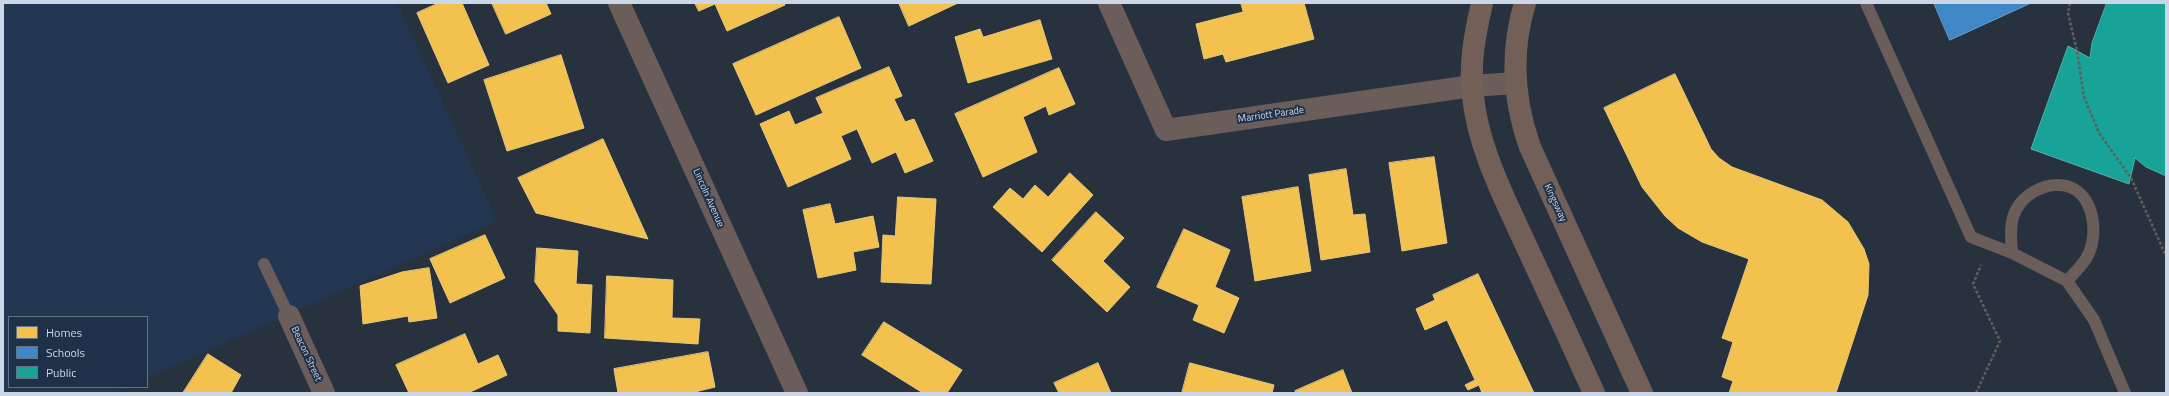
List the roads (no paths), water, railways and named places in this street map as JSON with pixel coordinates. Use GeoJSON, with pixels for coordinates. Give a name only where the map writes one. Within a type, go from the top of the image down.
{"type":"FeatureCollection","features":[{"type":"Feature","properties":{"kind":"street","name":"Lincoln Avenue"},"geometry":{"type":"LineString","coordinates":[[619,3],[797,393]]}},
{"type":"Feature","properties":{"kind":"street","name":"Marriott Parade"},"geometry":{"type":"LineString","coordinates":[[1109,3],[1166,130],[1472,86],[1515,83]]}},
{"type":"Feature","properties":{"kind":"street"},"geometry":{"type":"LineString","coordinates":[[1482,3],[1475,30],[1471,66],[1472,86],[1477,120],[1493,170],[1594,393]]}},
{"type":"Feature","properties":{"kind":"street","name":"Kingsway"},"geometry":{"type":"LineString","coordinates":[[1525,3],[1515,45],[1515,83],[1520,117],[1530,147],[1642,393]]}},
{"type":"Feature","properties":{"kind":"street","name":"Beacon Street"},"geometry":{"type":"LineString","coordinates":[[289,316],[324,393]]}},
{"type":"Feature","properties":{"kind":"lane"},"geometry":{"type":"LineString","coordinates":[[1866,3],[1971,237],[2012,253],[2067,281],[2094,320],[2125,393]]}},
{"type":"Feature","properties":{"kind":"lane"},"geometry":{"type":"LineString","coordinates":[[2012,253],[2013,218],[2022,201],[2041,187],[2052,185],[2068,186],[2078,193],[2087,204],[2094,224],[2095,235],[2087,257],[2067,281]]}},
{"type":"Feature","properties":{"kind":"lane"},"geometry":{"type":"LineString","coordinates":[[264,264],[289,316]]}}]}
